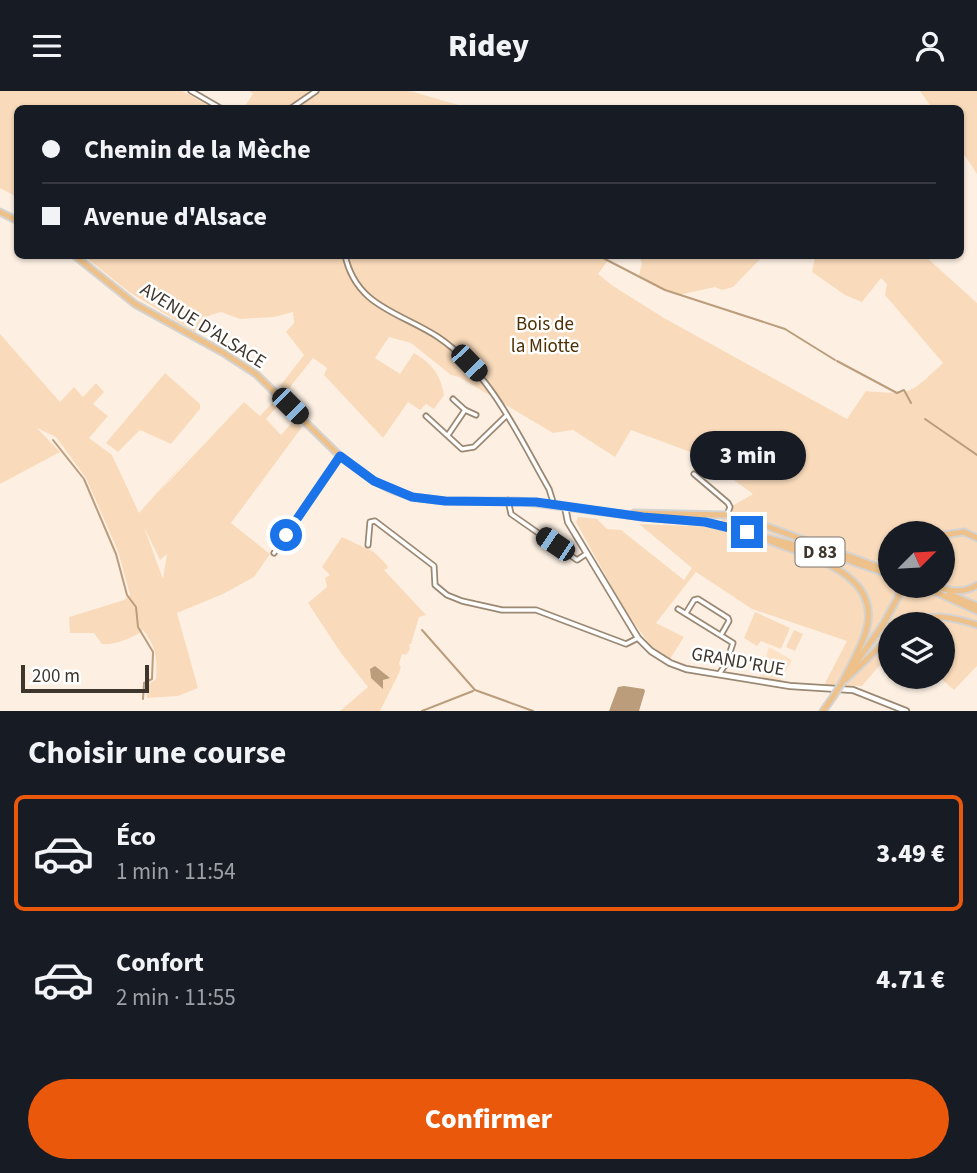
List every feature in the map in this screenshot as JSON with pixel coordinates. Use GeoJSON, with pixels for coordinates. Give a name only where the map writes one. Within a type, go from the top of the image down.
{"type":"FeatureCollection","features":[{"type":"Feature","properties":{"kind":"main road","name":"AVENUE D'ALSACE"},"geometry":{"type":"LineString","coordinates":[[79,259],[135,304],[256,374],[340,456],[374,481],[412,497],[445,501],[508,500],[705,522],[747,532]]}},
{"type":"Feature","properties":{"kind":"main road","name":"AVENUE D'ALSACE"},"geometry":{"type":"LineString","coordinates":[[624,514],[727,515]]}},
{"type":"Feature","properties":{"kind":"main road","name":"D 83"},"geometry":{"type":"LineString","coordinates":[[727,515],[755,522],[878,568]]}},
{"type":"Feature","properties":{"kind":"main road"},"geometry":{"type":"LineString","coordinates":[[956,533],[964,531],[977,538]]}},
{"type":"Feature","properties":{"kind":"main road","name":"D 83"},"geometry":{"type":"LineString","coordinates":[[747,532],[878,569]]}},
{"type":"Feature","properties":{"kind":"main road"},"geometry":{"type":"LineString","coordinates":[[747,532],[843,571],[860,588],[866,600],[866,631],[843,681]]}},
{"type":"Feature","properties":{"kind":"main road"},"geometry":{"type":"LineString","coordinates":[[956,592],[977,585]]}},
{"type":"Feature","properties":{"kind":"main road"},"geometry":{"type":"LineString","coordinates":[[956,598],[977,609]]}},
{"type":"Feature","properties":{"kind":"main road"},"geometry":{"type":"LineString","coordinates":[[823,711],[884,623],[897,599]]}},
{"type":"Feature","properties":{"kind":"main road"},"geometry":{"type":"LineString","coordinates":[[953,599],[977,609]]}},
{"type":"Feature","properties":{"kind":"main road"},"geometry":{"type":"LineString","coordinates":[[955,618],[977,625]]}},
{"type":"Feature","properties":{"kind":"main road"},"geometry":{"type":"LineString","coordinates":[[843,681],[878,648]]}},
{"type":"Feature","properties":{"kind":"street"},"geometry":{"type":"LineString","coordinates":[[191,91],[215,105]]}},
{"type":"Feature","properties":{"kind":"street"},"geometry":{"type":"LineString","coordinates":[[296,105],[316,91]]}},
{"type":"Feature","properties":{"kind":"street"},"geometry":{"type":"LineString","coordinates":[[346,259],[351,277],[369,299],[426,330],[469,363],[486,381],[549,489],[554,505]]}},
{"type":"Feature","properties":{"kind":"street"},"geometry":{"type":"LineString","coordinates":[[453,399],[464,410],[476,415]]}},
{"type":"Feature","properties":{"kind":"street"},"geometry":{"type":"LineString","coordinates":[[448,435],[464,410]]}},
{"type":"Feature","properties":{"kind":"street"},"geometry":{"type":"LineString","coordinates":[[426,416],[462,449],[467,450],[474,447],[506,416]]}},
{"type":"Feature","properties":{"kind":"street"},"geometry":{"type":"LineString","coordinates":[[274,553],[340,456]]}},
{"type":"Feature","properties":{"kind":"street"},"geometry":{"type":"LineString","coordinates":[[694,474],[728,503],[730,507],[727,515]]}},
{"type":"Feature","properties":{"kind":"street"},"geometry":{"type":"LineString","coordinates":[[508,500],[511,514],[577,559],[586,554]]}},
{"type":"Feature","properties":{"kind":"street","name":"GRAND'RUE"},"geometry":{"type":"LineString","coordinates":[[565,506],[568,523],[586,554],[638,638],[650,651],[686,669],[790,686],[853,690],[906,711]]}},
{"type":"Feature","properties":{"kind":"street"},"geometry":{"type":"LineString","coordinates":[[368,545],[370,522],[375,521],[434,565],[435,585],[447,595],[502,610],[536,610],[626,644],[638,638]]}},
{"type":"Feature","properties":{"kind":"street"},"geometry":{"type":"LineString","coordinates":[[685,614],[694,600],[698,599],[728,618],[721,635]]}},
{"type":"Feature","properties":{"kind":"street"},"geometry":{"type":"LineString","coordinates":[[678,609],[732,641],[726,664],[719,675]]}},
{"type":"Feature","properties":{"kind":"shaded area"},"geometry":{"type":"Polygon","coordinates":[[[769,647],[792,660],[780,681],[759,677],[769,647]]]}},
{"type":"Feature","properties":{"kind":"shaded area"},"geometry":{"type":"Polygon","coordinates":[[[375,666],[390,678],[383,680],[383,689],[371,678],[370,669],[375,666]]]}},
{"type":"Feature","properties":{"kind":"shaded area"},"geometry":{"type":"Polygon","coordinates":[[[618,687],[644,689],[639,711],[609,711],[618,687]]]}},
{"type":"Feature","properties":{"kind":"green space"},"geometry":{"type":"Polygon","coordinates":[[[0,91],[182,91],[208,105],[14,105],[14,195],[0,188],[0,91]]]}},
{"type":"Feature","properties":{"kind":"green space"},"geometry":{"type":"Polygon","coordinates":[[[250,91],[410,91],[459,105],[246,105],[253,94],[250,91]]]}},
{"type":"Feature","properties":{"kind":"green space"},"geometry":{"type":"Polygon","coordinates":[[[920,91],[977,91],[977,174],[964,154],[964,105],[930,105],[920,91]]]}},
{"type":"Feature","properties":{"kind":"green space","name":"Bois de la Miotte"},"geometry":{"type":"Polygon","coordinates":[[[88,259],[609,259],[598,274],[613,286],[664,318],[847,419],[866,391],[909,391],[943,363],[885,295],[887,284],[881,278],[862,302],[845,295],[812,272],[815,259],[928,259],[977,303],[977,603],[956,593],[956,521],[878,521],[878,562],[874,560],[878,563],[878,599],[946,599],[977,612],[977,666],[955,689],[955,612],[878,612],[878,667],[862,686],[824,685],[847,641],[752,609],[696,572],[656,623],[684,637],[670,659],[650,645],[624,609],[576,522],[578,517],[597,519],[607,529],[621,530],[684,580],[692,568],[639,524],[716,527],[732,506],[753,494],[701,456],[631,430],[615,457],[573,430],[553,433],[459,377],[451,375],[411,343],[389,337],[375,358],[400,374],[414,353],[434,370],[444,395],[434,409],[426,404],[420,410],[408,402],[383,438],[324,375],[327,368],[313,358],[287,391],[280,386],[304,355],[286,332],[294,323],[293,312],[274,317],[240,319],[221,312],[205,317],[195,332],[129,292],[88,259]]]}},
{"type":"Feature","properties":{"kind":"green space"},"geometry":{"type":"Polygon","coordinates":[[[640,259],[760,259],[733,287],[722,290],[715,287],[678,295],[657,287],[639,275],[640,259]]]}},
{"type":"Feature","properties":{"kind":"green space"},"geometry":{"type":"Polygon","coordinates":[[[0,334],[60,402],[74,387],[83,397],[96,383],[104,392],[93,404],[108,416],[89,438],[112,455],[139,513],[195,450],[158,493],[244,402],[260,416],[276,399],[280,403],[266,419],[281,435],[295,419],[302,427],[231,523],[270,554],[254,577],[223,594],[177,613],[198,688],[178,696],[147,698],[146,686],[156,679],[156,658],[154,648],[143,630],[112,644],[102,644],[94,633],[70,633],[69,617],[124,600],[130,595],[118,551],[86,478],[56,437],[37,428],[60,452],[0,484],[0,334]],[[144,527],[163,579],[167,554],[160,560],[144,527]]]}},
{"type":"Feature","properties":{"kind":"green space"},"geometry":{"type":"Polygon","coordinates":[[[165,373],[200,404],[200,409],[171,444],[140,430],[118,452],[106,443],[165,373]]]}},
{"type":"Feature","properties":{"kind":"green space"},"geometry":{"type":"Polygon","coordinates":[[[342,537],[374,552],[387,565],[388,568],[384,570],[426,615],[419,617],[409,644],[410,649],[406,655],[402,654],[399,673],[380,711],[340,711],[368,687],[341,653],[308,603],[327,587],[325,578],[330,575],[322,567],[342,537]]]}},
{"type":"Feature","properties":{"kind":"green space"},"geometry":{"type":"Polygon","coordinates":[[[755,612],[790,628],[781,649],[761,641],[757,646],[744,638],[755,612]]]}},
{"type":"Feature","properties":{"kind":"green space"},"geometry":{"type":"Polygon","coordinates":[[[794,630],[803,634],[795,651],[786,647],[794,630]]]}},
{"type":"Feature","properties":{"kind":"waterway"},"geometry":{"type":"LineString","coordinates":[[605,259],[665,290],[785,329],[835,360]]}},
{"type":"Feature","properties":{"kind":"waterway"},"geometry":{"type":"LineString","coordinates":[[837,361],[897,393],[904,390],[911,403]]}},
{"type":"Feature","properties":{"kind":"waterway"},"geometry":{"type":"LineString","coordinates":[[925,419],[977,455]]}},
{"type":"Feature","properties":{"kind":"waterway"},"geometry":{"type":"LineString","coordinates":[[53,440],[84,479],[116,554],[127,595],[136,607],[138,627],[153,652],[152,679],[144,683],[143,699]]}},
{"type":"Feature","properties":{"kind":"waterway"},"geometry":{"type":"LineString","coordinates":[[422,630],[475,690],[533,711]]}},
{"type":"Feature","properties":{"kind":"waterway"},"geometry":{"type":"LineString","coordinates":[[422,711],[473,691]]}},
{"type":"Feature","properties":{"kind":"route"},"geometry":{"type":"LineString","coordinates":[[286,535],[340,456],[374,481],[412,497],[445,501],[536,502],[643,517],[705,522],[747,532]]}}]}
